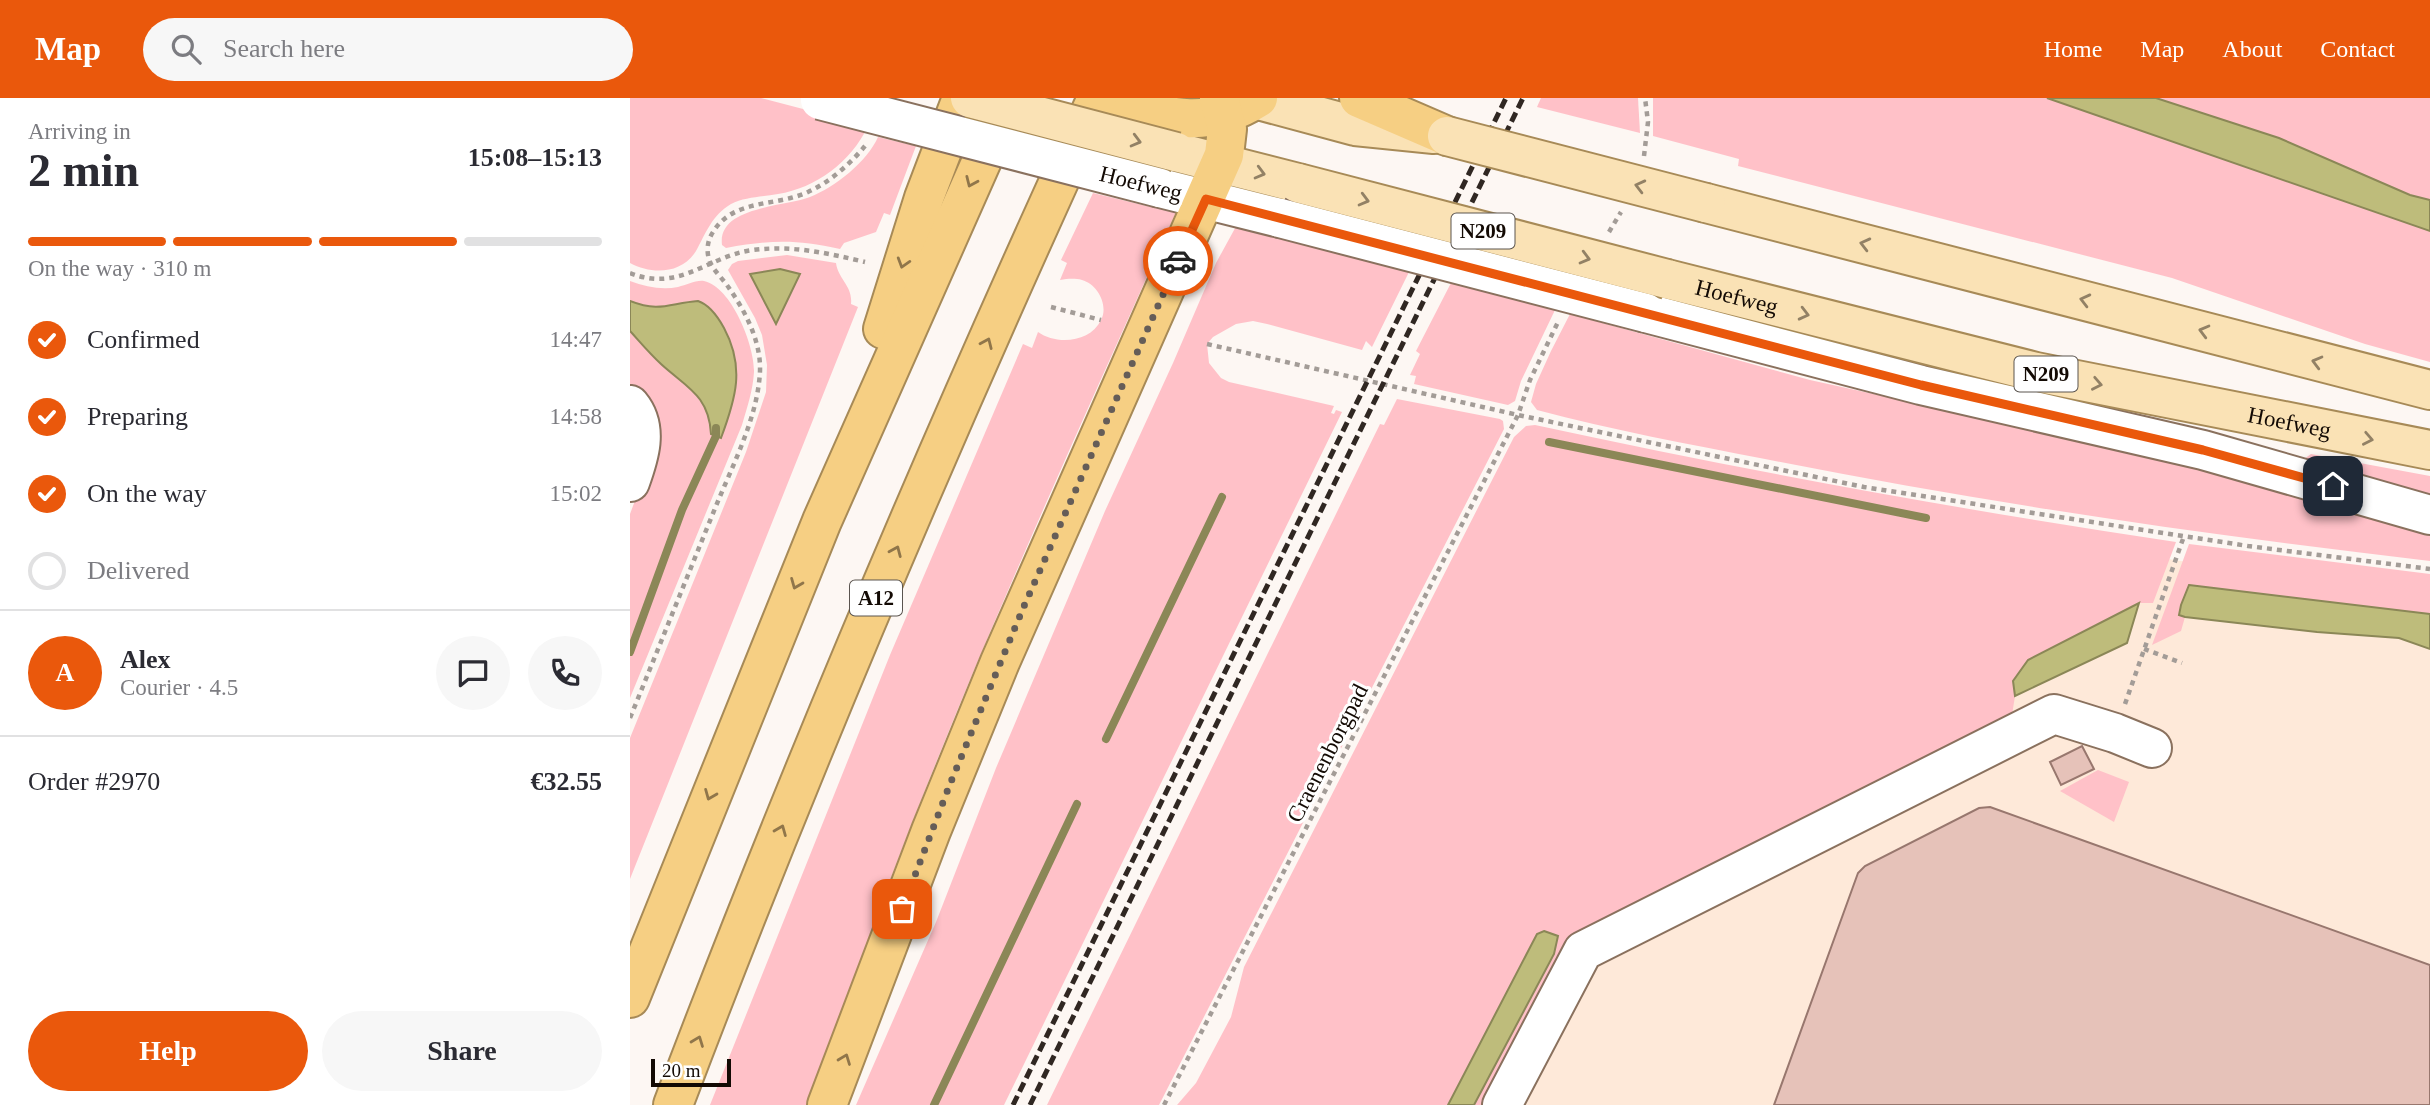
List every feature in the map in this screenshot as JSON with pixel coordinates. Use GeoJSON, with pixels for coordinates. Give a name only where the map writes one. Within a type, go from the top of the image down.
{"type":"FeatureCollection","features":[{"type":"Feature","properties":{"kind":"highway"},"geometry":{"type":"LineString","coordinates":[[822,521],[924,198],[962,98]]}},
{"type":"Feature","properties":{"kind":"highway"},"geometry":{"type":"LineString","coordinates":[[630,998],[822,521],[1010,98]]}},
{"type":"Feature","properties":{"kind":"highway","name":"N209"},"geometry":{"type":"LineString","coordinates":[[1098,98],[1173,117],[1225,111]]}},
{"type":"Feature","properties":{"kind":"highway","name":"A12"},"geometry":{"type":"LineString","coordinates":[[673,1105],[867,620],[1013,284],[1098,98]]}},
{"type":"Feature","properties":{"kind":"highway","name":"N209"},"geometry":{"type":"LineString","coordinates":[[1396,98],[1447,136]]}},
{"type":"Feature","properties":{"kind":"highway","name":"N209"},"geometry":{"type":"LineString","coordinates":[[1344,108],[1447,136]]}},
{"type":"Feature","properties":{"kind":"highway"},"geometry":{"type":"LineString","coordinates":[[827,1105],[931,831],[995,674],[1221,163]]}},
{"type":"Feature","properties":{"kind":"main road","name":"Hoefweg"},"geometry":{"type":"LineString","coordinates":[[970,98],[1048,118],[1344,108]]}},
{"type":"Feature","properties":{"kind":"main road","name":"Hoefweg"},"geometry":{"type":"LineString","coordinates":[[1225,111],[1221,163],[2036,372],[2430,450]]}},
{"type":"Feature","properties":{"kind":"main road","name":"N209"},"geometry":{"type":"LineString","coordinates":[[1447,136],[2430,390]]}},
{"type":"Feature","properties":{"kind":"street","name":"Hoefweg"},"geometry":{"type":"LineString","coordinates":[[815,99],[1953,393],[2203,450],[2430,515]]}},
{"type":"Feature","properties":{"kind":"street"},"geometry":{"type":"LineString","coordinates":[[630,405],[640,421],[641,435],[640,451],[630,482]]}},
{"type":"Feature","properties":{"kind":"street"},"geometry":{"type":"LineString","coordinates":[[1502,1105],[1583,951],[2054,715],[2115,733],[2152,748]]}},
{"type":"Feature","properties":{"kind":"path"},"geometry":{"type":"LineString","coordinates":[[630,718],[737,453],[757,393],[760,369],[755,338],[735,297],[710,264],[708,242],[713,231],[732,212],[807,193],[834,176],[869,142]]}},
{"type":"Feature","properties":{"kind":"path"},"geometry":{"type":"LineString","coordinates":[[630,272],[649,279],[664,280],[750,250],[787,248],[818,251],[864,262]]}},
{"type":"Feature","properties":{"kind":"path"},"geometry":{"type":"LineString","coordinates":[[1051,307],[1101,320]]}},
{"type":"Feature","properties":{"kind":"path"},"geometry":{"type":"LineString","coordinates":[[1207,344],[1518,415],[1864,487],[2184,536],[2430,569]]}},
{"type":"Feature","properties":{"kind":"path","name":"Craenenborgpad"},"geometry":{"type":"LineString","coordinates":[[1164,1105],[1518,415]]}},
{"type":"Feature","properties":{"kind":"path"},"geometry":{"type":"LineString","coordinates":[[2115,733],[2184,536]]}},
{"type":"Feature","properties":{"kind":"path"},"geometry":{"type":"LineString","coordinates":[[2144,649],[2182,663]]}},
{"type":"Feature","properties":{"kind":"shaded area"},"geometry":{"type":"Polygon","coordinates":[[[630,98],[761,98],[868,126],[852,151],[831,171],[792,191],[736,202],[724,208],[706,231],[690,259],[675,268],[657,271],[630,263],[630,98]]]}},
{"type":"Feature","properties":{"kind":"shaded area"},"geometry":{"type":"Polygon","coordinates":[[[1541,98],[1638,98],[1640,133],[1537,107],[1541,98]]]}},
{"type":"Feature","properties":{"kind":"shaded area"},"geometry":{"type":"Polygon","coordinates":[[[1653,98],[2047,98],[2430,231],[2430,362],[2365,344],[2172,278],[1738,166],[1739,159],[1653,136],[1653,98]]]}},
{"type":"Feature","properties":{"kind":"shaded area"},"geometry":{"type":"Polygon","coordinates":[[[2047,98],[2156,98],[2279,138],[2410,195],[2430,200],[2430,231],[2047,98]]]}},
{"type":"Feature","properties":{"kind":"shaded area"},"geometry":{"type":"Polygon","coordinates":[[[2156,98],[2430,98],[2430,200],[2410,195],[2279,138],[2156,98]]]}},
{"type":"Feature","properties":{"kind":"shaded area"},"geometry":{"type":"Polygon","coordinates":[[[878,137],[916,146],[890,215],[884,213],[876,232],[844,243],[840,249],[796,242],[756,243],[726,248],[722,245],[723,232],[730,222],[755,210],[810,197],[830,187],[866,156],[878,137]]]}},
{"type":"Feature","properties":{"kind":"shaded area"},"geometry":{"type":"Polygon","coordinates":[[[1093,193],[1151,207],[1153,204],[1177,210],[1026,548],[954,719],[886,891],[810,1105],[710,1105],[890,655],[1023,344],[1032,348],[1038,332],[1054,339],[1072,340],[1089,333],[1101,320],[1104,308],[1097,290],[1079,279],[1060,280],[1067,263],[1061,260],[1093,193]]]}},
{"type":"Feature","properties":{"kind":"shaded area"},"geometry":{"type":"Polygon","coordinates":[[[1239,221],[1270,236],[1409,272],[1372,347],[1366,341],[1362,350],[1253,321],[1236,324],[1213,337],[1207,344],[1209,363],[1221,378],[1334,406],[1331,413],[1334,414],[1336,410],[1342,412],[1004,1105],[856,1105],[936,922],[996,768],[1105,511],[1216,263],[1239,221]]]}},
{"type":"Feature","properties":{"kind":"shaded area"},"geometry":{"type":"Polygon","coordinates":[[[787,255],[836,263],[850,292],[851,304],[858,307],[630,879],[630,738],[746,452],[766,392],[767,365],[762,335],[728,270],[738,261],[787,255]]]}},
{"type":"Feature","properties":{"kind":"shaded area"},"geometry":{"type":"Polygon","coordinates":[[[780,269],[800,274],[776,324],[750,274],[780,269]]]}},
{"type":"Feature","properties":{"kind":"shaded area"},"geometry":{"type":"Polygon","coordinates":[[[630,281],[660,288],[701,281],[714,286],[724,294],[740,319],[751,348],[754,372],[742,425],[630,698],[630,514],[652,455],[641,394],[630,384],[630,281]]]}},
{"type":"Feature","properties":{"kind":"shaded area"},"geometry":{"type":"Polygon","coordinates":[[[1452,281],[1555,310],[1521,381],[1515,401],[1508,405],[1414,384],[1416,376],[1410,375],[1420,354],[1416,351],[1452,281]]]}},
{"type":"Feature","properties":{"kind":"shaded area"},"geometry":{"type":"Polygon","coordinates":[[[630,301],[657,307],[698,301],[710,308],[719,320],[731,342],[736,369],[734,396],[721,438],[711,434],[706,410],[695,393],[657,360],[630,331],[630,301]]]}},
{"type":"Feature","properties":{"kind":"shaded area"},"geometry":{"type":"Polygon","coordinates":[[[1570,314],[1810,380],[2223,471],[2430,531],[2430,561],[2180,529],[1930,490],[1679,442],[1537,410],[1531,402],[1536,384],[1570,314]]]}},
{"type":"Feature","properties":{"kind":"shaded area"},"geometry":{"type":"Polygon","coordinates":[[[1397,399],[1500,419],[1504,429],[1159,1105],[1047,1105],[1380,424],[1384,425],[1397,399]]]}},
{"type":"Feature","properties":{"kind":"shaded area"},"geometry":{"type":"Polygon","coordinates":[[[1535,425],[1855,489],[2176,542],[2153,603],[2139,603],[2028,660],[2013,681],[2015,696],[2012,715],[1572,944],[1487,1105],[1474,1105],[1553,954],[1558,936],[1537,934],[1448,1105],[1177,1105],[1196,1083],[1231,1017],[1244,967],[1514,437],[1526,426],[1535,425]]]}},
{"type":"Feature","properties":{"kind":"shaded area"},"geometry":{"type":"Polygon","coordinates":[[[2311,454],[2430,476],[2430,495],[2304,459],[2311,454]]]}},
{"type":"Feature","properties":{"kind":"shaded area"},"geometry":{"type":"Polygon","coordinates":[[[1535,460],[2430,600],[2430,1105],[1215,1105],[1535,460]]]}},
{"type":"Feature","properties":{"kind":"shaded area"},"geometry":{"type":"Polygon","coordinates":[[[2189,544],[2430,574],[2430,614],[2189,585],[2179,615],[2185,617],[2181,631],[2152,645],[2189,544]]]}},
{"type":"Feature","properties":{"kind":"shaded area"},"geometry":{"type":"Polygon","coordinates":[[[2189,585],[2430,614],[2430,649],[2399,638],[2185,617],[2179,615],[2189,585]]]}},
{"type":"Feature","properties":{"kind":"shaded area"},"geometry":{"type":"Polygon","coordinates":[[[2139,603],[2127,643],[2015,696],[2013,681],[2028,660],[2139,603]]]}},
{"type":"Feature","properties":{"kind":"shaded area"},"geometry":{"type":"Polygon","coordinates":[[[2098,770],[2129,782],[2114,822],[2060,791],[2098,770]]]}},
{"type":"Feature","properties":{"kind":"shaded area"},"geometry":{"type":"Polygon","coordinates":[[[1544,931],[1558,936],[1554,954],[1474,1105],[1448,1105],[1537,934],[1544,931]]]}},
{"type":"Feature","properties":{"kind":"building"},"geometry":{"type":"Polygon","coordinates":[[[2082,746],[2094,769],[2061,785],[2050,762],[2082,746]]]}},
{"type":"Feature","properties":{"kind":"building"},"geometry":{"type":"Polygon","coordinates":[[[1990,807],[2430,965],[2430,1105],[1774,1105],[1858,873],[1865,866],[1979,808],[1990,807]]]}},
{"type":"Feature","properties":{"kind":"waterway"},"geometry":{"type":"LineString","coordinates":[[630,652],[682,510],[716,436],[716,428]]}},
{"type":"Feature","properties":{"kind":"waterway"},"geometry":{"type":"LineString","coordinates":[[1549,442],[1926,518]]}},
{"type":"Feature","properties":{"kind":"waterway"},"geometry":{"type":"LineString","coordinates":[[1106,739],[1222,497]]}},
{"type":"Feature","properties":{"kind":"waterway"},"geometry":{"type":"LineString","coordinates":[[934,1105],[1077,804]]}},
{"type":"Feature","properties":{"kind":"railway"},"geometry":{"type":"LineString","coordinates":[[1013,1105],[1506,98]]}},
{"type":"Feature","properties":{"kind":"railway"},"geometry":{"type":"LineString","coordinates":[[1030,1105],[1523,98]]}},
{"type":"Feature","properties":{"kind":"way so far"},"geometry":{"type":"LineString","coordinates":[[902,909],[950,784],[1024,606],[1178,261]]}},
{"type":"Feature","properties":{"kind":"route"},"geometry":{"type":"LineString","coordinates":[[1178,261],[1206,199],[1921,385],[2203,450],[2333,486]]}}]}
